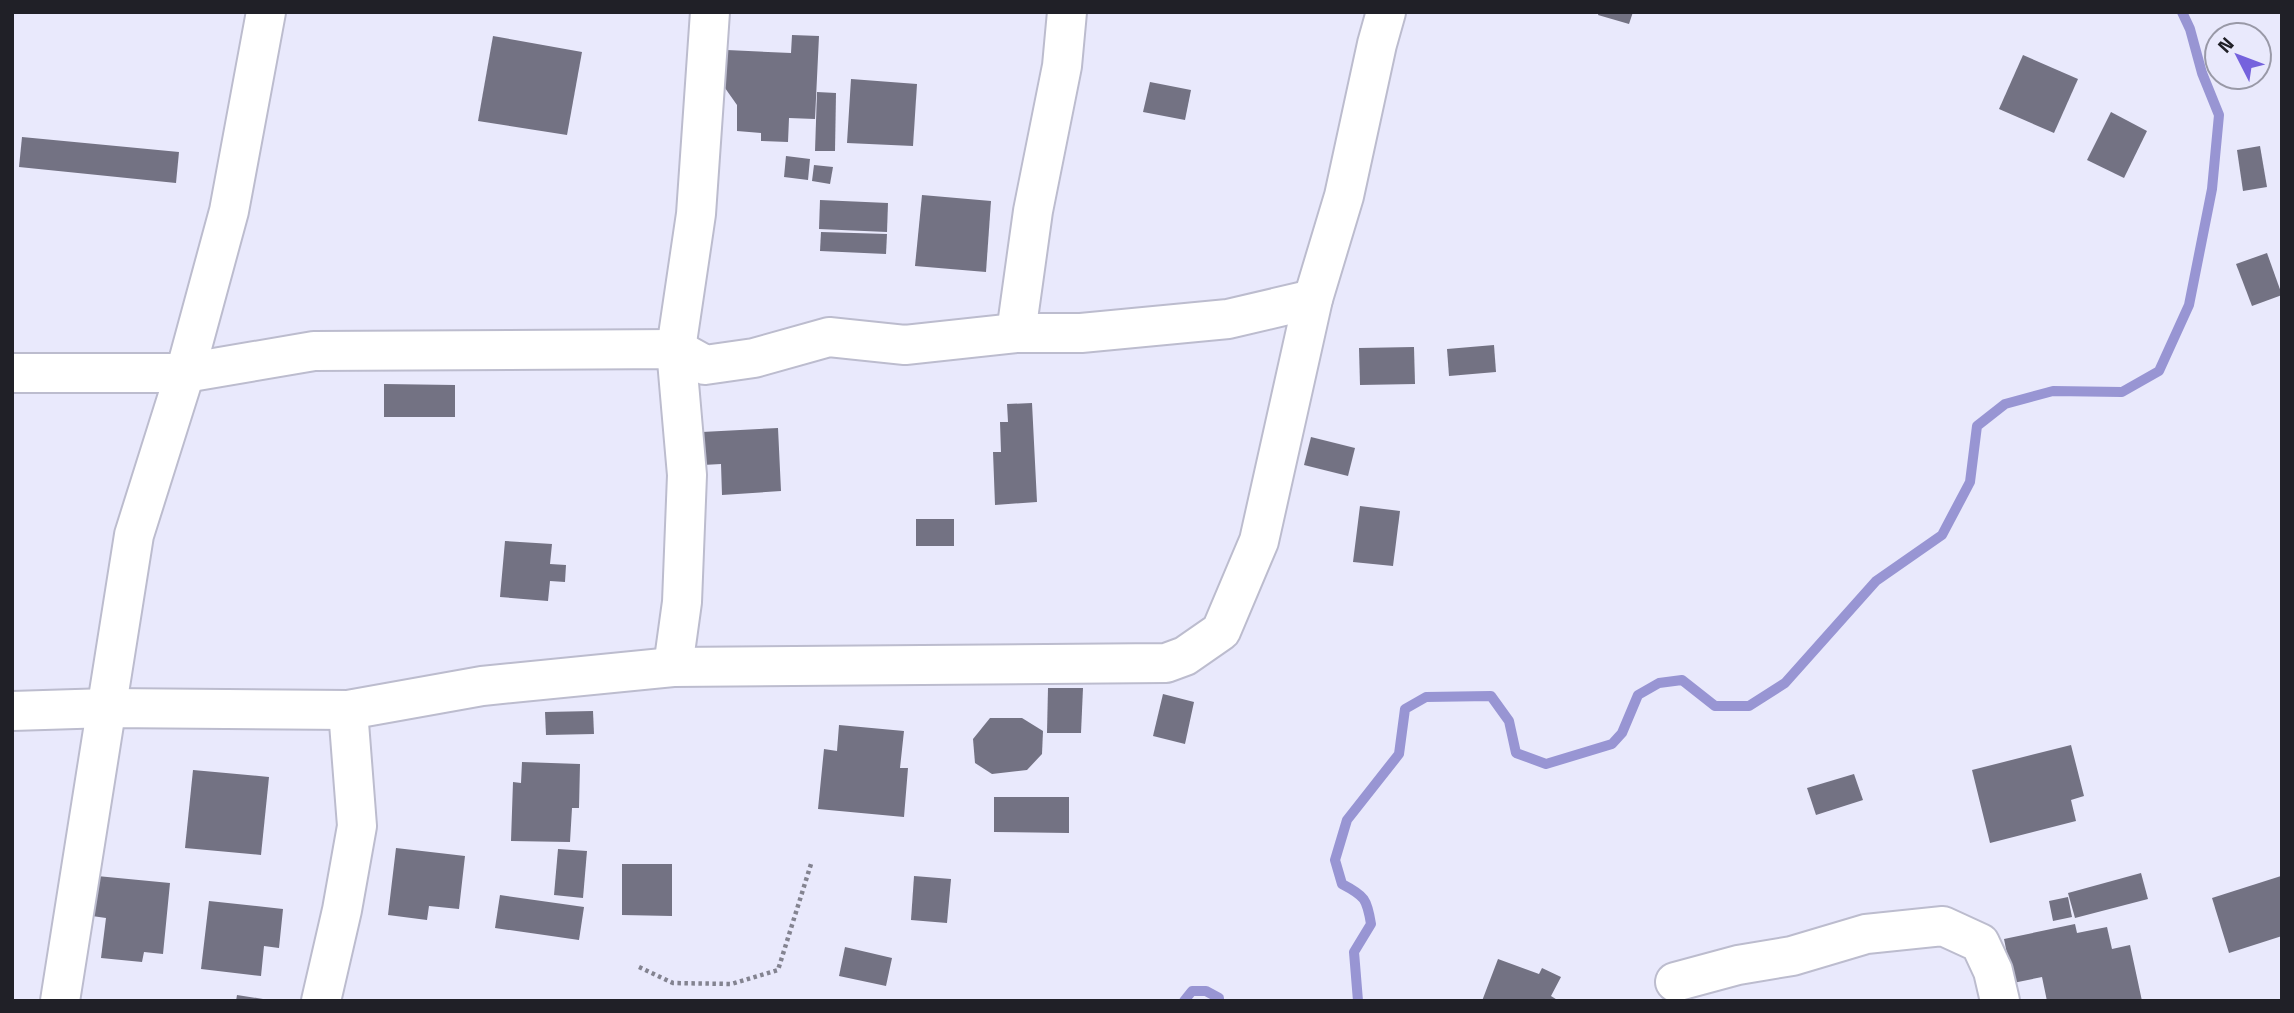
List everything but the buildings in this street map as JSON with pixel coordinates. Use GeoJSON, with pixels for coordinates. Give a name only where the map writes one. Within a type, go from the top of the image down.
{"type":"FeatureCollection","features":[{"type":"Feature","properties":{"kind":"street"},"geometry":{"type":"LineString","coordinates":[[60,1001],[134,535],[185,373],[229,211],[266,12]]}},
{"type":"Feature","properties":{"kind":"street"},"geometry":{"type":"LineString","coordinates":[[673,667],[682,602],[687,475],[676,349],[696,214],[710,12]]}},
{"type":"Feature","properties":{"kind":"street"},"geometry":{"type":"LineString","coordinates":[[1016,334],[1033,211],[1062,66],[1067,12]]}},
{"type":"Feature","properties":{"kind":"street"},"geometry":{"type":"LineString","coordinates":[[12,711],[108,708],[348,710],[482,686],[673,667],[1166,663],[1185,656],[1221,631],[1259,541],[1313,299],[1344,196],[1386,12]]}},
{"type":"Feature","properties":{"kind":"street"},"geometry":{"type":"LineString","coordinates":[[12,373],[185,373],[314,351],[676,349],[705,365],[754,358],[830,337],[905,345],[1016,334],[1081,333],[1228,319],[1313,299]]}},
{"type":"Feature","properties":{"kind":"street"},"geometry":{"type":"LineString","coordinates":[[321,1001],[342,910],[357,827],[348,710]]}},
{"type":"Feature","properties":{"kind":"street"},"geometry":{"type":"LineString","coordinates":[[1675,982],[1738,965],[1791,956],[1866,934],[1943,926],[1980,943],[1993,971],[2000,1001]]}},
{"type":"Feature","properties":{"kind":"path"},"geometry":{"type":"LineString","coordinates":[[639,967],[673,983],[731,984],[778,970],[811,864]]}},
{"type":"Feature","properties":{"kind":"waterway"},"geometry":{"type":"LineString","coordinates":[[1358,1001],[1354,952],[1371,924],[1364,899],[1342,884],[1335,860],[1347,820],[1399,754],[1405,709],[1426,697],[1491,696],[1509,721],[1516,753],[1546,764],[1612,744],[1622,733],[1638,695],[1659,683],[1682,680],[1715,706],[1749,706],[1785,683],[1876,581],[1942,535],[1970,482],[1977,426],[2005,404],[2053,391],[2122,392],[2159,371],[2189,305],[2212,189],[2219,115],[2182,12]]}},
{"type":"Feature","properties":{"kind":"waterway"},"geometry":{"type":"LineString","coordinates":[[1184,1001],[1192,991],[1206,991],[1219,998],[1219,1001]]}}]}
